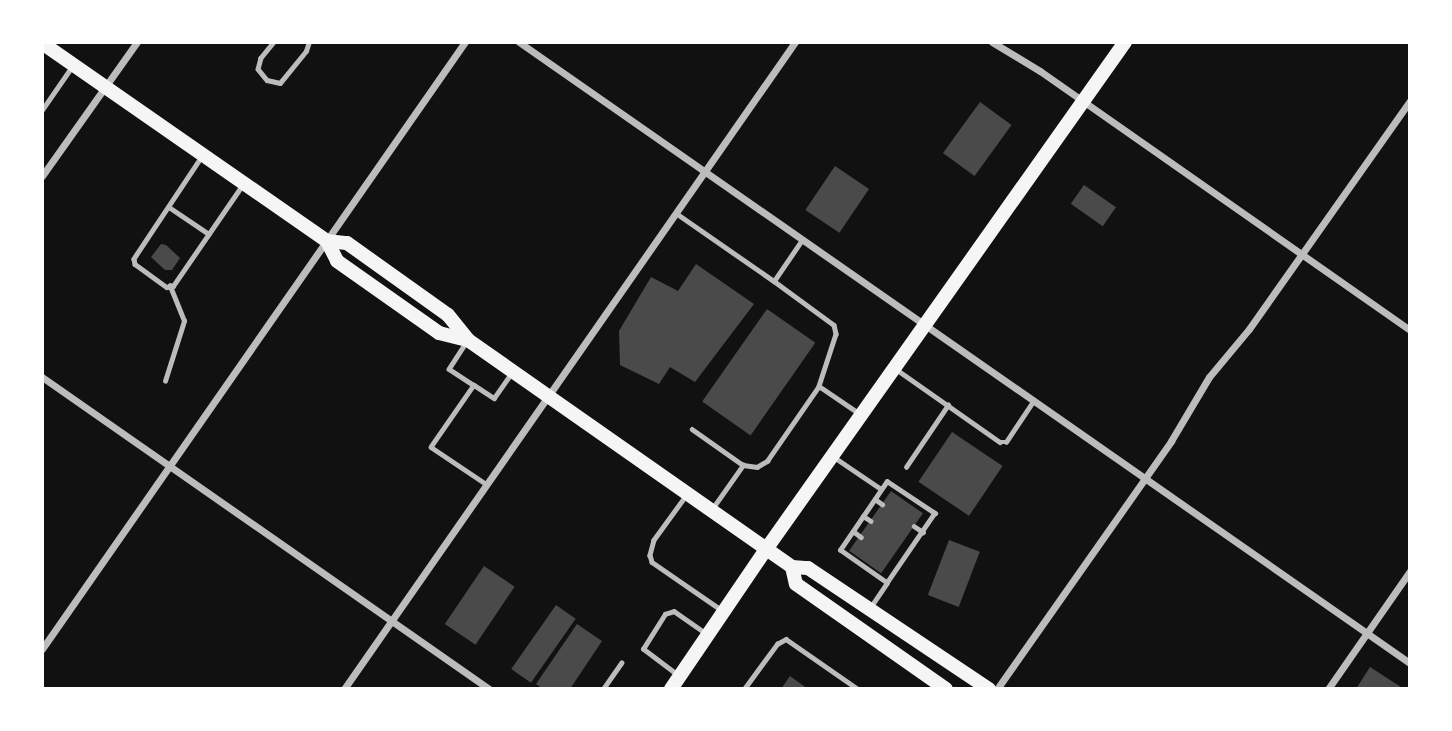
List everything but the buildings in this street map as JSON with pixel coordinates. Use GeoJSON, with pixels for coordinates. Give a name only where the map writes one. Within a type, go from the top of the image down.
{"type":"FeatureCollection","features":[{"type":"Feature","properties":{"kind":"main road"},"geometry":{"type":"LineString","coordinates":[[675,683],[767,548],[834,457],[1125,42]]}},
{"type":"Feature","properties":{"kind":"main road"},"geometry":{"type":"LineString","coordinates":[[42,43],[327,241],[337,261],[439,333],[468,340]]}},
{"type":"Feature","properties":{"kind":"main road"},"geometry":{"type":"LineString","coordinates":[[327,241],[347,243],[447,315],[468,340],[792,566],[808,568],[989,689]]}},
{"type":"Feature","properties":{"kind":"main road"},"geometry":{"type":"LineString","coordinates":[[792,566],[796,584],[946,689]]}},
{"type":"Feature","properties":{"kind":"street"},"geometry":{"type":"LineString","coordinates":[[42,176],[136,42]]}},
{"type":"Feature","properties":{"kind":"street"},"geometry":{"type":"LineString","coordinates":[[42,649],[465,42]]}},
{"type":"Feature","properties":{"kind":"street"},"geometry":{"type":"LineString","coordinates":[[519,42],[1410,663]]}},
{"type":"Feature","properties":{"kind":"street"},"geometry":{"type":"LineString","coordinates":[[344,689],[795,42]]}},
{"type":"Feature","properties":{"kind":"street"},"geometry":{"type":"LineString","coordinates":[[992,42],[1084,102],[1410,330]]}},
{"type":"Feature","properties":{"kind":"street"},"geometry":{"type":"LineString","coordinates":[[997,689],[1145,478],[1209,377],[1250,329],[1410,101]]}},
{"type":"Feature","properties":{"kind":"street"},"geometry":{"type":"LineString","coordinates":[[42,377],[489,689]]}},
{"type":"Feature","properties":{"kind":"street"},"geometry":{"type":"LineString","coordinates":[[1328,689],[1410,571]]}},
{"type":"Feature","properties":{"kind":"lane"},"geometry":{"type":"LineString","coordinates":[[274,42],[261,58],[258,69],[267,80],[280,83],[306,51],[309,42]]}},
{"type":"Feature","properties":{"kind":"lane"},"geometry":{"type":"LineString","coordinates":[[42,110],[73,65]]}},
{"type":"Feature","properties":{"kind":"lane"},"geometry":{"type":"LineString","coordinates":[[165,381],[184,321],[170,286],[135,264],[134,259],[204,155]]}},
{"type":"Feature","properties":{"kind":"lane"},"geometry":{"type":"LineString","coordinates":[[170,286],[244,183]]}},
{"type":"Feature","properties":{"kind":"lane"},"geometry":{"type":"LineString","coordinates":[[169,206],[209,234]]}},
{"type":"Feature","properties":{"kind":"lane"},"geometry":{"type":"LineString","coordinates":[[676,213],[774,281],[836,329],[819,386],[767,461],[757,467],[743,465],[692,429]]}},
{"type":"Feature","properties":{"kind":"lane"},"geometry":{"type":"LineString","coordinates":[[774,281],[802,239]]}},
{"type":"Feature","properties":{"kind":"lane"},"geometry":{"type":"LineString","coordinates":[[468,340],[449,369],[494,398],[513,370]]}},
{"type":"Feature","properties":{"kind":"lane"},"geometry":{"type":"LineString","coordinates":[[896,369],[1000,442],[1006,442],[1034,400]]}},
{"type":"Feature","properties":{"kind":"lane"},"geometry":{"type":"LineString","coordinates":[[474,385],[431,447],[486,484]]}},
{"type":"Feature","properties":{"kind":"lane"},"geometry":{"type":"LineString","coordinates":[[819,386],[862,416]]}},
{"type":"Feature","properties":{"kind":"lane"},"geometry":{"type":"LineString","coordinates":[[906,467],[948,405]]}},
{"type":"Feature","properties":{"kind":"lane"},"geometry":{"type":"LineString","coordinates":[[834,457],[881,489]]}},
{"type":"Feature","properties":{"kind":"lane"},"geometry":{"type":"LineString","coordinates":[[712,510],[743,465]]}},
{"type":"Feature","properties":{"kind":"lane"},"geometry":{"type":"LineString","coordinates":[[870,609],[935,513],[887,481],[840,550],[887,583]]}},
{"type":"Feature","properties":{"kind":"lane"},"geometry":{"type":"LineString","coordinates":[[688,493],[654,540],[650,555],[652,562],[724,611]]}},
{"type":"Feature","properties":{"kind":"lane"},"geometry":{"type":"LineString","coordinates":[[875,499],[882,504]]}},
{"type":"Feature","properties":{"kind":"lane"},"geometry":{"type":"LineString","coordinates":[[863,516],[871,521]]}},
{"type":"Feature","properties":{"kind":"lane"},"geometry":{"type":"LineString","coordinates":[[914,526],[923,532]]}},
{"type":"Feature","properties":{"kind":"lane"},"geometry":{"type":"LineString","coordinates":[[853,531],[860,537]]}},
{"type":"Feature","properties":{"kind":"lane"},"geometry":{"type":"LineString","coordinates":[[903,543],[911,549]]}},
{"type":"Feature","properties":{"kind":"lane"},"geometry":{"type":"LineString","coordinates":[[892,559],[900,564]]}},
{"type":"Feature","properties":{"kind":"lane"},"geometry":{"type":"LineString","coordinates":[[675,683],[643,649],[665,614],[674,611],[708,634]]}},
{"type":"Feature","properties":{"kind":"lane"},"geometry":{"type":"LineString","coordinates":[[744,689],[777,644],[786,639],[858,689]]}},
{"type":"Feature","properties":{"kind":"lane"},"geometry":{"type":"LineString","coordinates":[[605,688],[621,663]]}}]}
